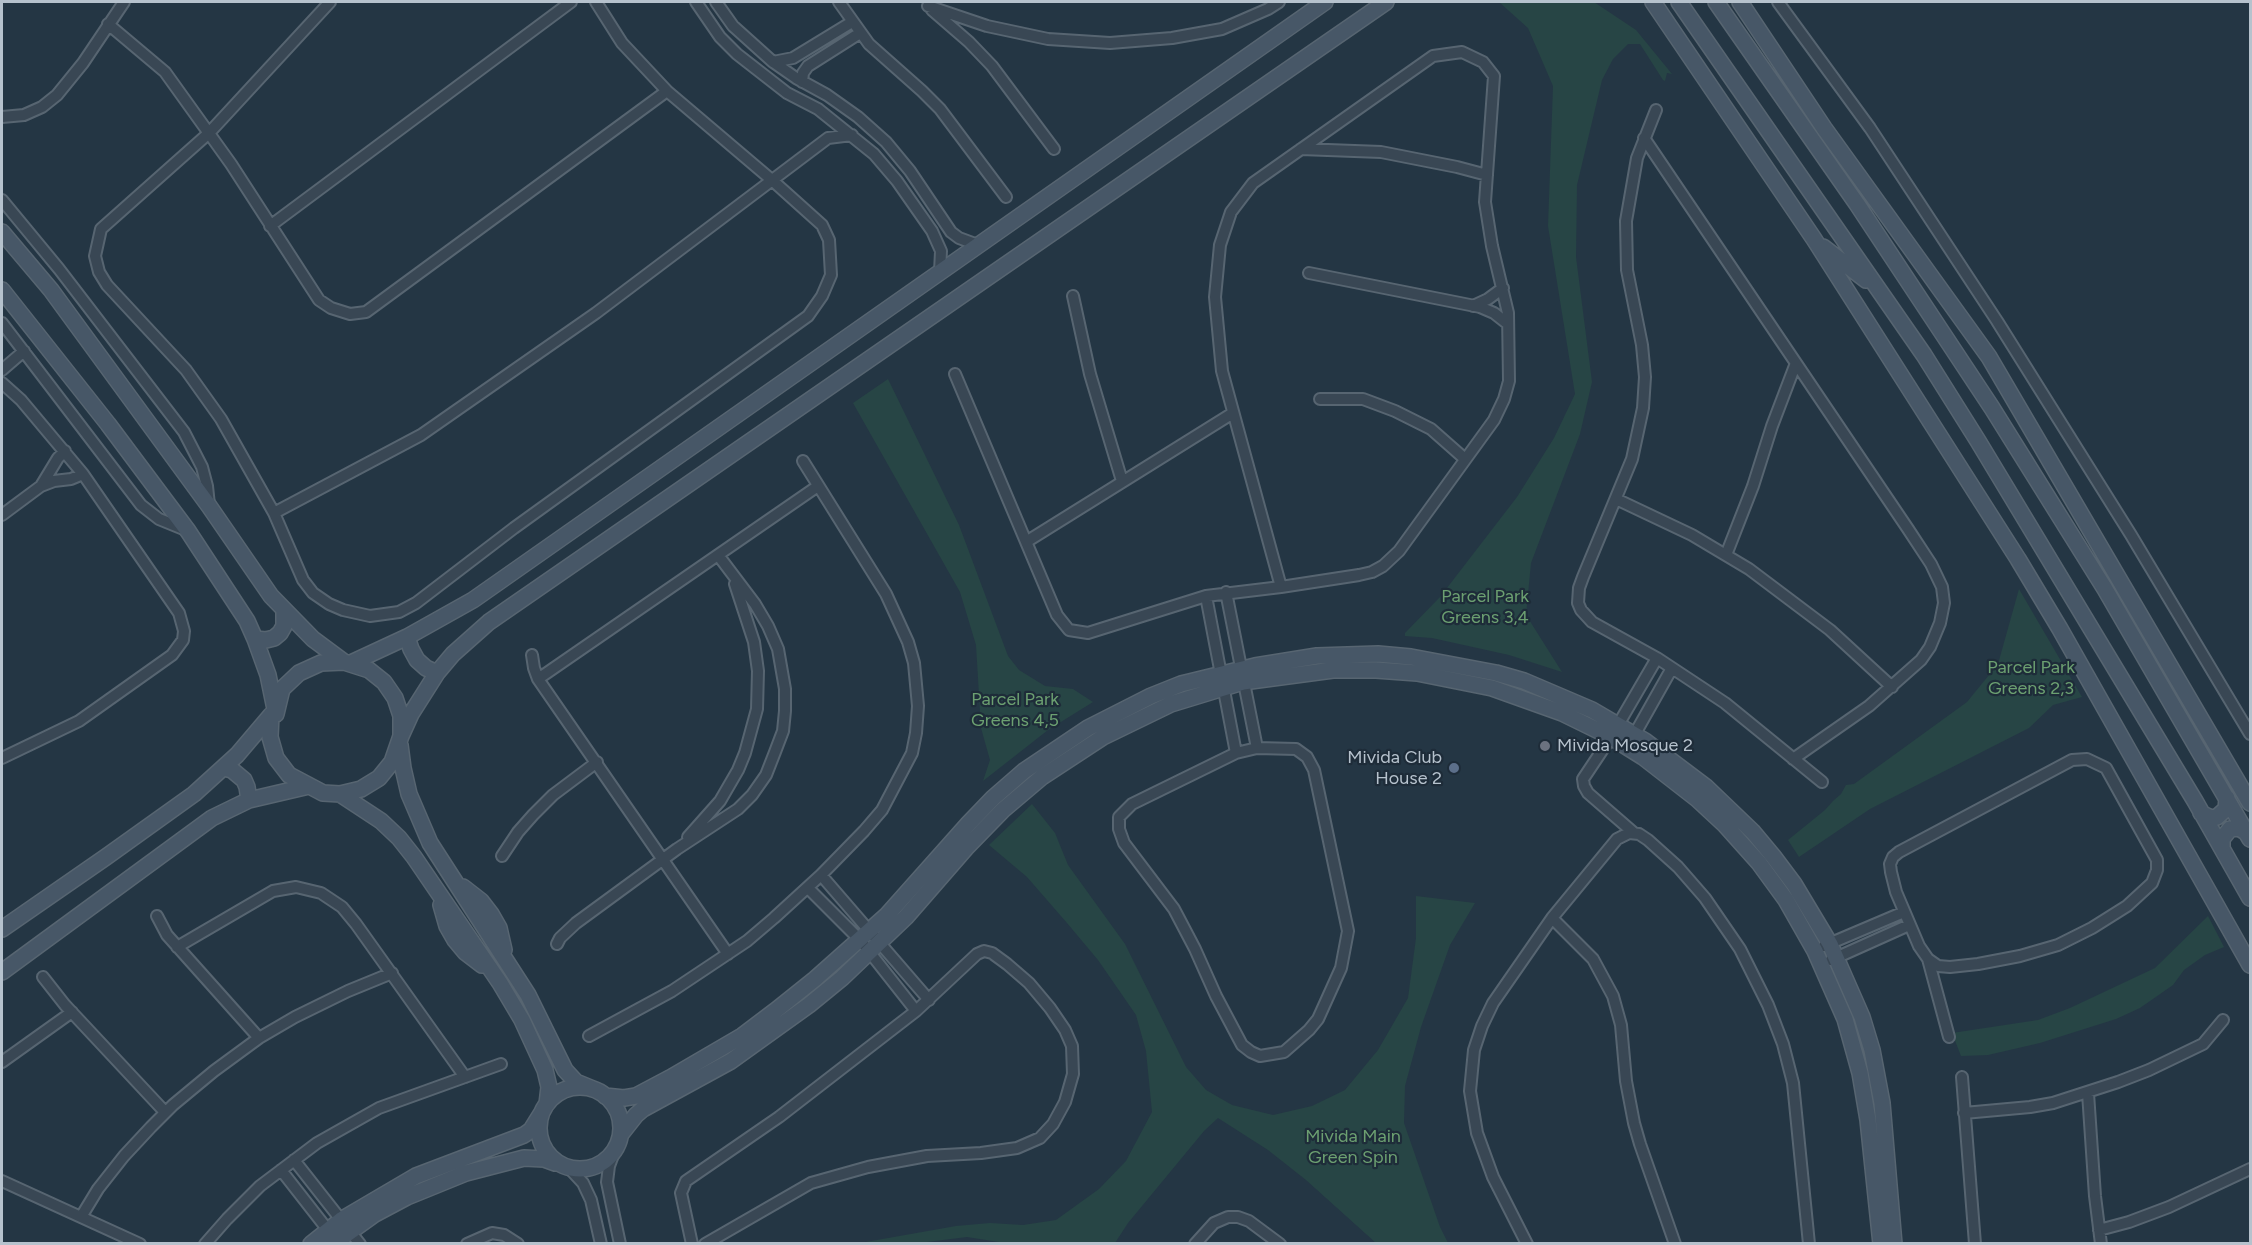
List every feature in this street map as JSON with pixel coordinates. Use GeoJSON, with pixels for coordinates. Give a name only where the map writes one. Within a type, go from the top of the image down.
{"type":"FeatureCollection","features":[{"type":"Feature","properties":{"kind":"street"},"geometry":{"type":"LineString","coordinates":[[2,117],[24,115],[42,107],[57,95],[83,63],[124,2]]}},
{"type":"Feature","properties":{"kind":"street"},"geometry":{"type":"LineString","coordinates":[[330,2],[209,133],[101,229],[95,256],[99,272],[107,285],[186,370],[221,418],[274,513],[303,580],[313,592],[329,604],[343,610],[370,616],[399,612],[416,603],[514,528],[808,316],[822,296],[831,275],[829,240],[822,225],[667,92],[622,43],[596,2]]}},
{"type":"Feature","properties":{"kind":"street"},"geometry":{"type":"LineString","coordinates":[[270,226],[571,2]]}},
{"type":"Feature","properties":{"kind":"street"},"geometry":{"type":"LineString","coordinates":[[696,2],[720,37],[745,61],[787,93],[818,110],[874,154],[897,181],[938,240],[941,251],[940,272]]}},
{"type":"Feature","properties":{"kind":"street"},"geometry":{"type":"LineString","coordinates":[[716,2],[733,26],[772,62],[827,95],[858,117],[886,142],[910,171],[951,232],[968,243],[978,245]]}},
{"type":"Feature","properties":{"kind":"street"},"geometry":{"type":"LineString","coordinates":[[839,2],[860,33],[881,57],[940,109],[1006,197]]}},
{"type":"Feature","properties":{"kind":"street"},"geometry":{"type":"LineString","coordinates":[[925,4],[997,28],[1048,39],[1110,43],[1172,38],[1222,28],[1268,9],[1279,2]]}},
{"type":"Feature","properties":{"kind":"street"},"geometry":{"type":"LineString","coordinates":[[1325,2],[473,600],[407,637],[347,663],[321,663],[299,673],[282,689],[273,714],[270,737],[276,758],[289,776],[323,793],[340,794],[361,789],[379,778],[392,762],[411,714],[437,673],[453,654],[489,622],[1386,2]]}},
{"type":"Feature","properties":{"kind":"street"},"geometry":{"type":"LineString","coordinates":[[1653,2],[1814,239],[1987,509],[2060,629],[2250,965]]}},
{"type":"Feature","properties":{"kind":"street"},"geometry":{"type":"LineString","coordinates":[[1678,2],[1924,355],[2022,512],[2250,898]]}},
{"type":"Feature","properties":{"kind":"street"},"geometry":{"type":"LineString","coordinates":[[1716,2],[1851,195],[1992,408],[2105,589],[2249,836]]}},
{"type":"Feature","properties":{"kind":"street"},"geometry":{"type":"LineString","coordinates":[[1740,2],[1824,128],[1989,357],[2250,803]]}},
{"type":"Feature","properties":{"kind":"street"},"geometry":{"type":"LineString","coordinates":[[1778,2],[1870,128],[1990,311],[2131,535],[2250,734]]}},
{"type":"Feature","properties":{"kind":"street"},"geometry":{"type":"LineString","coordinates":[[925,4],[969,42],[992,66],[1054,149]]}},
{"type":"Feature","properties":{"kind":"street"},"geometry":{"type":"LineString","coordinates":[[772,62],[793,58],[852,22]]}},
{"type":"Feature","properties":{"kind":"street"},"geometry":{"type":"LineString","coordinates":[[108,24],[165,72],[209,133],[319,300],[340,312],[350,314],[366,312],[667,92]]}},
{"type":"Feature","properties":{"kind":"street"},"geometry":{"type":"LineString","coordinates":[[802,82],[803,73],[808,66],[860,33]]}},
{"type":"Feature","properties":{"kind":"street"},"geometry":{"type":"LineString","coordinates":[[955,374],[1057,615],[1069,630],[1088,633],[1206,596],[1281,587],[1359,575],[1383,566],[1399,551],[1494,420],[1509,381],[1508,324],[1485,202],[1494,76],[1483,62],[1462,52],[1433,56],[1253,183],[1231,212],[1220,245],[1215,297],[1222,371],[1281,587]]}},
{"type":"Feature","properties":{"kind":"street"},"geometry":{"type":"LineString","coordinates":[[1656,110],[1644,138],[1632,184],[1625,240],[1627,270],[1642,345],[1645,377],[1643,408],[1632,459],[1579,588],[1578,603],[1586,617],[1592,622],[1657,658],[1725,703],[1822,782]]}},
{"type":"Feature","properties":{"kind":"street"},"geometry":{"type":"LineString","coordinates":[[274,513],[421,435],[596,313],[828,138],[852,135]]}},
{"type":"Feature","properties":{"kind":"street"},"geometry":{"type":"LineString","coordinates":[[1644,138],[1931,564],[1942,587],[1944,603],[1936,635],[1921,660],[1892,687],[1837,730],[1793,759]]}},
{"type":"Feature","properties":{"kind":"street"},"geometry":{"type":"LineString","coordinates":[[1301,149],[1382,152],[1487,175]]}},
{"type":"Feature","properties":{"kind":"street"},"geometry":{"type":"LineString","coordinates":[[2,200],[59,269],[184,432],[202,467],[209,506]]}},
{"type":"Feature","properties":{"kind":"street"},"geometry":{"type":"LineString","coordinates":[[922,217],[935,208]]}},
{"type":"Feature","properties":{"kind":"street"},"geometry":{"type":"LineString","coordinates":[[2,232],[51,290],[209,506],[271,596],[313,639],[347,663],[369,670],[384,682],[395,698],[401,716],[403,768],[418,819],[430,843],[540,1015],[566,1070],[576,1082],[599,1092],[615,1106],[620,1119],[619,1141],[609,1166],[607,1182],[620,1244]]}},
{"type":"Feature","properties":{"kind":"street"},"geometry":{"type":"LineString","coordinates":[[1814,239],[1878,290]]}},
{"type":"Feature","properties":{"kind":"street"},"geometry":{"type":"LineString","coordinates":[[1309,273],[1473,306],[1494,313],[1508,324]]}},
{"type":"Feature","properties":{"kind":"street"},"geometry":{"type":"LineString","coordinates":[[1473,306],[1503,288]]}},
{"type":"Feature","properties":{"kind":"street"},"geometry":{"type":"LineString","coordinates":[[2,290],[108,424],[188,531],[247,621],[268,675],[273,714],[224,768],[178,806],[2,929]]}},
{"type":"Feature","properties":{"kind":"street"},"geometry":{"type":"LineString","coordinates":[[1073,296],[1090,374],[1122,482]]}},
{"type":"Feature","properties":{"kind":"street"},"geometry":{"type":"LineString","coordinates":[[2,323],[6,337],[24,351],[141,505],[159,519],[188,531]]}},
{"type":"Feature","properties":{"kind":"street"},"geometry":{"type":"LineString","coordinates":[[2,370],[24,351]]}},
{"type":"Feature","properties":{"kind":"street"},"geometry":{"type":"LineString","coordinates":[[1989,357],[1992,408]]}},
{"type":"Feature","properties":{"kind":"street"},"geometry":{"type":"LineString","coordinates":[[1726,555],[1796,363]]}},
{"type":"Feature","properties":{"kind":"street"},"geometry":{"type":"LineString","coordinates":[[2,383],[21,400],[83,474],[179,613],[184,631],[183,640],[172,655],[79,721],[2,758]]}},
{"type":"Feature","properties":{"kind":"street"},"geometry":{"type":"LineString","coordinates":[[1320,399],[1363,399],[1395,411],[1431,429],[1465,459]]}},
{"type":"Feature","properties":{"kind":"street"},"geometry":{"type":"LineString","coordinates":[[1026,542],[1233,413]]}},
{"type":"Feature","properties":{"kind":"street"},"geometry":{"type":"LineString","coordinates":[[41,486],[58,458],[65,451]]}},
{"type":"Feature","properties":{"kind":"street"},"geometry":{"type":"LineString","coordinates":[[589,1036],[663,997],[728,954],[765,926],[821,876],[882,810],[912,753],[918,706],[914,663],[899,619],[872,569],[803,461]]}},
{"type":"Feature","properties":{"kind":"street"},"geometry":{"type":"LineString","coordinates":[[2,515],[41,486],[83,474]]}},
{"type":"Feature","properties":{"kind":"street"},"geometry":{"type":"LineString","coordinates":[[538,678],[818,486]]}},
{"type":"Feature","properties":{"kind":"street"},"geometry":{"type":"LineString","coordinates":[[1616,499],[1692,536],[1749,569],[1804,610],[1892,687]]}},
{"type":"Feature","properties":{"kind":"street"},"geometry":{"type":"LineString","coordinates":[[557,944],[576,922],[677,849],[719,823],[752,795],[766,775],[783,731],[785,689],[778,649],[768,626],[754,604],[733,579],[718,555]]}},
{"type":"Feature","properties":{"kind":"street"},"geometry":{"type":"LineString","coordinates":[[677,849],[729,788],[745,753],[757,710],[758,671],[754,642],[747,614],[733,579]]}},
{"type":"Feature","properties":{"kind":"street"},"geometry":{"type":"LineString","coordinates":[[1226,592],[1257,748]]}},
{"type":"Feature","properties":{"kind":"street"},"geometry":{"type":"LineString","coordinates":[[1206,596],[1236,753]]}},
{"type":"Feature","properties":{"kind":"street"},"geometry":{"type":"LineString","coordinates":[[255,639],[266,640],[280,633],[284,626],[284,611]]}},
{"type":"Feature","properties":{"kind":"street"},"geometry":{"type":"LineString","coordinates":[[407,637],[417,660],[426,668],[437,673]]}},
{"type":"Feature","properties":{"kind":"street"},"geometry":{"type":"LineString","coordinates":[[532,655],[538,678],[728,954]]}},
{"type":"Feature","properties":{"kind":"street"},"geometry":{"type":"LineString","coordinates":[[1634,833],[1588,793],[1583,779],[1615,731],[1657,658]]}},
{"type":"Feature","properties":{"kind":"street"},"geometry":{"type":"LineString","coordinates":[[1631,741],[1672,668]]}},
{"type":"Feature","properties":{"kind":"street"},"geometry":{"type":"LineString","coordinates":[[350,1232],[416,1176],[524,1135],[537,1123],[554,1096],[564,1090],[578,1087],[624,1098],[636,1095],[742,1036],[815,979],[906,917],[984,829],[1042,777],[1073,755],[1134,720],[1223,680],[1242,676],[1333,670],[1376,670],[1417,673],[1492,688],[1615,731],[1631,741],[1725,825],[1759,863],[1826,954],[1862,1017],[1877,1075],[1886,1135],[1894,1244]]}},
{"type":"Feature","properties":{"kind":"street"},"geometry":{"type":"LineString","coordinates":[[1257,748],[1296,749],[1307,758],[1314,770],[1348,931],[1341,968],[1318,1019],[1310,1030],[1284,1052],[1271,1055],[1260,1056],[1242,1045],[1174,909],[1124,843],[1119,830],[1119,817],[1132,804],[1236,753],[1257,748]]}},
{"type":"Feature","properties":{"kind":"street"},"geometry":{"type":"LineString","coordinates":[[1928,959],[1938,966],[1978,964],[2020,956],[2058,945],[2092,928],[2127,906],[2152,883],[2157,870],[2157,861],[2106,768],[2087,759],[2072,760],[1899,852],[1890,864],[1904,912],[1928,959],[1949,1037]]}},
{"type":"Feature","properties":{"kind":"street"},"geometry":{"type":"LineString","coordinates":[[502,856],[533,815],[554,795],[597,762]]}},
{"type":"Feature","properties":{"kind":"street"},"geometry":{"type":"LineString","coordinates":[[224,768],[232,770],[244,780],[249,800]]}},
{"type":"Feature","properties":{"kind":"street"},"geometry":{"type":"LineString","coordinates":[[2,972],[194,828],[249,800],[309,786]]}},
{"type":"Feature","properties":{"kind":"street"},"geometry":{"type":"LineString","coordinates":[[340,794],[381,821],[399,838],[518,1013],[549,1080],[539,1126],[540,1137],[550,1157],[565,1166],[583,1183],[591,1200],[601,1244]]}},
{"type":"Feature","properties":{"kind":"street"},"geometry":{"type":"LineString","coordinates":[[2201,813],[2211,818],[2222,814],[2226,809],[2227,798]]}},
{"type":"Feature","properties":{"kind":"street"},"geometry":{"type":"LineString","coordinates":[[2222,848],[2222,839],[2230,829],[2239,828],[2249,836]]}},
{"type":"Feature","properties":{"kind":"street"},"geometry":{"type":"LineString","coordinates":[[1527,1244],[1481,1148],[1471,1104],[1470,1077],[1474,1050],[1487,1014],[1552,918],[1617,838],[1634,833],[1644,836],[1663,853],[1705,898],[1729,931],[1768,1005],[1783,1044],[1793,1083],[1809,1244]]}},
{"type":"Feature","properties":{"kind":"street"},"geometry":{"type":"LineString","coordinates":[[821,876],[870,941],[916,1011]]}},
{"type":"Feature","properties":{"kind":"street"},"geometry":{"type":"LineString","coordinates":[[456,883],[469,891],[491,914],[499,928],[501,953]]}},
{"type":"Feature","properties":{"kind":"street"},"geometry":{"type":"LineString","coordinates":[[177,947],[262,896],[288,887],[304,888],[321,893],[342,907],[357,924],[465,1077]]}},
{"type":"Feature","properties":{"kind":"street"},"geometry":{"type":"LineString","coordinates":[[808,888],[870,941],[929,1000]]}},
{"type":"Feature","properties":{"kind":"street"},"geometry":{"type":"LineString","coordinates":[[440,896],[445,919],[455,940],[465,952],[486,964]]}},
{"type":"Feature","properties":{"kind":"street"},"geometry":{"type":"LineString","coordinates":[[450,910],[466,898]]}},
{"type":"Feature","properties":{"kind":"street"},"geometry":{"type":"LineString","coordinates":[[1826,954],[1904,912]]}},
{"type":"Feature","properties":{"kind":"street"},"geometry":{"type":"LineString","coordinates":[[157,916],[161,928],[177,947],[260,1038]]}},
{"type":"Feature","properties":{"kind":"street"},"geometry":{"type":"LineString","coordinates":[[1552,918],[1593,959],[1613,996],[1621,1025],[1626,1081],[1637,1134],[1676,1244]]}},
{"type":"Feature","properties":{"kind":"street"},"geometry":{"type":"LineString","coordinates":[[1826,954],[1910,925]]}},
{"type":"Feature","properties":{"kind":"street"},"geometry":{"type":"LineString","coordinates":[[311,1244],[334,1239],[350,1232],[375,1214],[407,1197],[466,1173],[524,1158],[544,1159],[581,1170],[596,1167],[608,1159],[636,1114],[701,1078],[777,1030],[825,992],[870,941]]}},
{"type":"Feature","properties":{"kind":"street"},"geometry":{"type":"LineString","coordinates":[[692,1244],[681,1193],[686,1181],[779,1118],[916,1011],[977,954],[984,951],[992,953],[1007,964],[1029,983],[1050,1008],[1072,1046],[1073,1074],[1065,1102],[1053,1124],[1040,1138],[1017,1148],[927,1156],[867,1167],[811,1183],[705,1244]]}},
{"type":"Feature","properties":{"kind":"street"},"geometry":{"type":"LineString","coordinates":[[486,964],[501,953]]}},
{"type":"Feature","properties":{"kind":"street"},"geometry":{"type":"LineString","coordinates":[[1826,954],[1860,1073],[1868,1120],[1881,1244]]}},
{"type":"Feature","properties":{"kind":"street"},"geometry":{"type":"LineString","coordinates":[[81,1217],[93,1196],[124,1156],[165,1112],[214,1071],[260,1038],[321,1004],[392,973]]}},
{"type":"Feature","properties":{"kind":"street"},"geometry":{"type":"LineString","coordinates":[[43,977],[72,1012],[165,1112]]}},
{"type":"Feature","properties":{"kind":"street"},"geometry":{"type":"LineString","coordinates":[[2,1062],[72,1012]]}},
{"type":"Feature","properties":{"kind":"street"},"geometry":{"type":"LineString","coordinates":[[1964,1113],[2030,1107],[2088,1093],[2189,1052],[2203,1044],[2223,1020]]}},
{"type":"Feature","properties":{"kind":"street"},"geometry":{"type":"LineString","coordinates":[[205,1244],[260,1186],[317,1143],[379,1108],[501,1064]]}},
{"type":"Feature","properties":{"kind":"street"},"geometry":{"type":"LineString","coordinates":[[1962,1077],[1975,1244]]}},
{"type":"Feature","properties":{"kind":"street"},"geometry":{"type":"LineString","coordinates":[[2088,1093],[2101,1244]]}},
{"type":"Feature","properties":{"kind":"street"},"geometry":{"type":"LineString","coordinates":[[294,1160],[350,1232]]}},
{"type":"Feature","properties":{"kind":"street"},"geometry":{"type":"LineString","coordinates":[[2099,1230],[2169,1207],[2250,1168]]}},
{"type":"Feature","properties":{"kind":"street"},"geometry":{"type":"LineString","coordinates":[[281,1170],[334,1239]]}},
{"type":"Feature","properties":{"kind":"street"},"geometry":{"type":"LineString","coordinates":[[2,1181],[140,1244]]}},
{"type":"Feature","properties":{"kind":"street"},"geometry":{"type":"LineString","coordinates":[[1196,1244],[1214,1223],[1238,1217],[1249,1221],[1280,1244]]}},
{"type":"Feature","properties":{"kind":"street"},"geometry":{"type":"LineString","coordinates":[[467,1244],[492,1233],[504,1235],[518,1244]]}},
{"type":"Feature","properties":{"kind":"green space","name":"Parcel Park Greens 3,4"},"geometry":{"type":"Polygon","coordinates":[[[1499,2],[1594,2],[1636,30],[1672,74],[1667,73],[1665,81],[1663,80],[1640,44],[1628,44],[1613,59],[1602,80],[1577,185],[1576,257],[1592,382],[1580,434],[1531,563],[1526,615],[1562,672],[1509,655],[1432,638],[1405,636],[1405,633],[1440,597],[1517,497],[1554,438],[1575,394],[1548,226],[1553,86],[1528,28],[1499,2]]]}},
{"type":"Feature","properties":{"kind":"green space","name":"Parcel Park Greens 4,5"},"geometry":{"type":"Polygon","coordinates":[[[888,379],[959,525],[1008,656],[1019,670],[1045,686],[1073,689],[1093,702],[1048,730],[983,781],[990,760],[981,728],[976,645],[960,592],[853,403],[888,379]]]}},
{"type":"Feature","properties":{"kind":"green space","name":"Parcel Park Greens 2,3"},"geometry":{"type":"Polygon","coordinates":[[[2019,589],[2082,697],[2053,705],[2029,728],[1870,809],[1799,857],[1788,840],[1825,810],[1841,794],[1846,785],[1854,784],[1967,702],[1998,664],[2019,589]]]}},
{"type":"Feature","properties":{"kind":"green space","name":"Mivida Main Green Spin"},"geometry":{"type":"Polygon","coordinates":[[[1032,804],[1055,833],[1068,865],[1125,944],[1186,1067],[1206,1090],[1232,1105],[1273,1115],[1312,1106],[1345,1090],[1378,1050],[1408,998],[1416,938],[1416,896],[1475,903],[1450,945],[1421,1027],[1405,1086],[1404,1123],[1440,1227],[1448,1243],[1376,1243],[1306,1180],[1268,1150],[1218,1118],[1204,1131],[1128,1223],[1115,1243],[1005,1243],[967,1237],[919,1243],[860,1243],[956,1226],[990,1223],[1023,1225],[1056,1220],[1099,1189],[1126,1161],[1152,1112],[1146,1051],[1136,1015],[1098,960],[1067,923],[1027,877],[989,845],[1032,804]]]}},
{"type":"Feature","properties":{"kind":"green space"},"geometry":{"type":"Polygon","coordinates":[[[2208,916],[2224,947],[2205,955],[2184,970],[2173,985],[2140,1008],[2116,1019],[2040,1043],[1988,1055],[1961,1056],[1952,1033],[2038,1020],[2070,1008],[2155,968],[2208,916]]]}},
{"type":"Feature","properties":{"kind":"place","name":"Mivida Mosque 2"},"geometry":{"type":"Point","coordinates":[1545,746]}},
{"type":"Feature","properties":{"kind":"place","name":"Mivida Club House 2"},"geometry":{"type":"Point","coordinates":[1454,768]}}]}
